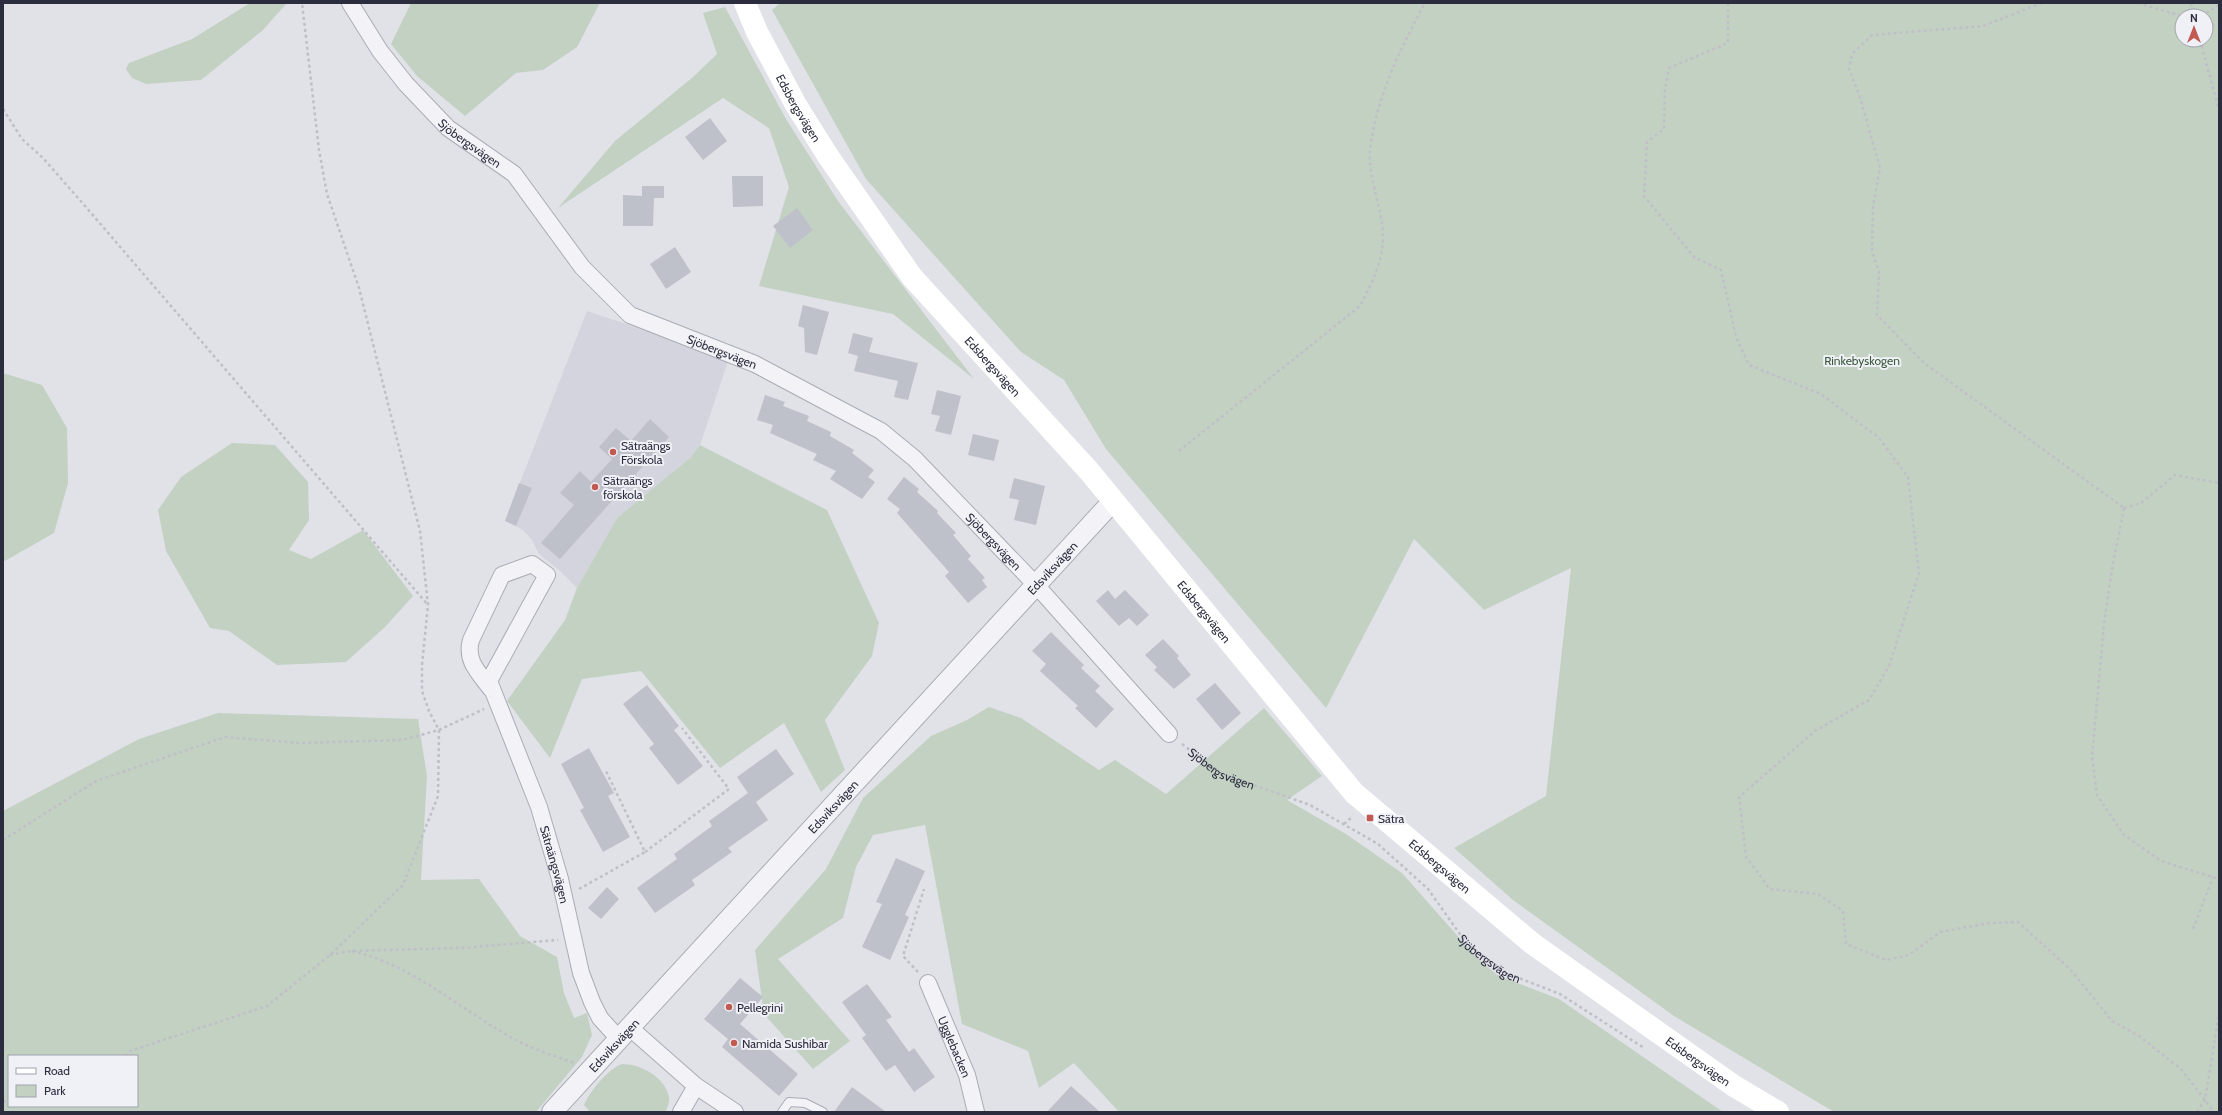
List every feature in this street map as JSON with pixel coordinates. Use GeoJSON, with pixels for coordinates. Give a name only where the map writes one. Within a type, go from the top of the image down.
{"type":"FeatureCollection","features":[{"type":"Feature","properties":{"kind":"main road","name":"Edsbergsvägen"},"geometry":{"type":"LineString","coordinates":[[745,3],[757,32],[796,105],[828,156],[912,277],[1114,501],[1227,641],[1354,792],[1533,944],[1734,1086],[1778,1112]]}},
{"type":"Feature","properties":{"kind":"street","name":"Sjöbergsvägen"},"geometry":{"type":"LineString","coordinates":[[350,3],[380,51],[406,84],[448,128],[514,174],[582,267],[630,315],[755,364],[881,431],[915,459],[1036,585],[1169,734]]}},
{"type":"Feature","properties":{"kind":"street","name":"Edsviksvägen"},"geometry":{"type":"LineString","coordinates":[[552,1112],[1114,501]]}},
{"type":"Feature","properties":{"kind":"street","name":"Sätraängsvägen"},"geometry":{"type":"LineString","coordinates":[[494,696],[469,659],[468,651],[471,640],[502,575],[532,564],[547,575],[489,681],[538,807],[565,897],[575,938],[581,973],[600,1018],[624,1032],[696,1086],[735,1112]]}},
{"type":"Feature","properties":{"kind":"street","name":"Ugglebacken"},"geometry":{"type":"LineString","coordinates":[[928,983],[967,1075],[976,1112]]}},
{"type":"Feature","properties":{"kind":"street"},"geometry":{"type":"LineString","coordinates":[[681,1112],[696,1086]]}},
{"type":"Feature","properties":{"kind":"lane"},"geometry":{"type":"LineString","coordinates":[[782,1112],[789,1102],[805,1103],[823,1112]]}},
{"type":"Feature","properties":{"kind":"path"},"geometry":{"type":"LineString","coordinates":[[126,1055],[130,1051],[267,1006],[330,955],[403,885],[438,796],[439,730],[429,711],[422,690],[422,665],[428,605],[420,531],[359,288],[327,194],[319,150],[302,3]]}},
{"type":"Feature","properties":{"kind":"path"},"geometry":{"type":"LineString","coordinates":[[1179,451],[1360,306],[1376,275],[1383,235],[1370,151],[1382,98],[1400,49],[1425,3]]}},
{"type":"Feature","properties":{"kind":"path"},"geometry":{"type":"LineString","coordinates":[[1728,3],[1728,43],[1669,68],[1665,89],[1664,129],[1647,142],[1644,196],[1694,257],[1721,270],[1736,337],[1749,365],[1820,394],[1878,438],[1908,477],[1919,573],[1889,666],[1869,700],[1815,732],[1739,797],[1746,857],[1770,889],[1818,894],[1843,911],[1846,944],[1886,960],[1909,955],[1940,932],[1990,922],[2018,922],[2070,969],[2112,1021],[2139,1036],[2181,1070],[2214,1112]]}},
{"type":"Feature","properties":{"kind":"path"},"geometry":{"type":"LineString","coordinates":[[2042,3],[1983,26],[1872,35],[1852,54],[1849,69],[1859,94],[1880,168],[1873,206],[1872,251],[1879,272],[1877,316],[1924,363],[2124,508]]}},
{"type":"Feature","properties":{"kind":"path"},"geometry":{"type":"LineString","coordinates":[[2138,3],[2174,14]]}},
{"type":"Feature","properties":{"kind":"path"},"geometry":{"type":"LineString","coordinates":[[2202,48],[2219,110]]}},
{"type":"Feature","properties":{"kind":"path"},"geometry":{"type":"LineString","coordinates":[[3,109],[22,139],[43,158],[85,206],[428,605]]}},
{"type":"Feature","properties":{"kind":"path"},"geometry":{"type":"LineString","coordinates":[[2124,508],[2140,503],[2175,475],[2219,483]]}},
{"type":"Feature","properties":{"kind":"path"},"geometry":{"type":"LineString","coordinates":[[2124,508],[2112,569],[2104,624],[2092,758],[2097,795],[2124,835],[2161,862],[2219,879]]}},
{"type":"Feature","properties":{"kind":"path"},"geometry":{"type":"LineString","coordinates":[[3,840],[96,781],[225,737],[299,743],[402,740],[439,730],[494,696]]}},
{"type":"Feature","properties":{"kind":"path"},"geometry":{"type":"LineString","coordinates":[[565,897],[645,852],[729,789],[682,728]]}},
{"type":"Feature","properties":{"kind":"path","name":"Sjöbergsvägen"},"geometry":{"type":"LineString","coordinates":[[1169,734],[1220,773],[1310,805],[1378,844],[1428,890],[1467,944],[1506,973],[1560,994],[1649,1052]]}},
{"type":"Feature","properties":{"kind":"path"},"geometry":{"type":"LineString","coordinates":[[605,768],[645,852]]}},
{"type":"Feature","properties":{"kind":"path"},"geometry":{"type":"LineString","coordinates":[[2193,929],[2213,877]]}},
{"type":"Feature","properties":{"kind":"path"},"geometry":{"type":"LineString","coordinates":[[924,889],[903,956],[928,983]]}},
{"type":"Feature","properties":{"kind":"path"},"geometry":{"type":"LineString","coordinates":[[330,955],[352,951],[460,948],[575,938]]}},
{"type":"Feature","properties":{"kind":"path"},"geometry":{"type":"LineString","coordinates":[[352,951],[375,956],[447,997],[520,1043],[581,1065],[587,1058],[598,1062]]}},
{"type":"Feature","properties":{"kind":"path"},"geometry":{"type":"LineString","coordinates":[[2197,1112],[2205,1100],[2219,1013]]}},
{"type":"Feature","properties":{"kind":"shaded area","name":"Sätraängs Förskola"},"geometry":{"type":"Polygon","coordinates":[[[587,311],[729,358],[700,445],[690,458],[617,518],[577,588],[559,570],[539,554],[532,540],[522,529],[505,521],[587,311]]]}},
{"type":"Feature","properties":{"kind":"green space"},"geometry":{"type":"Polygon","coordinates":[[[250,3],[287,3],[263,30],[201,80],[146,84],[132,78],[126,69],[129,63],[192,39],[250,3]]]}},
{"type":"Feature","properties":{"kind":"green space"},"geometry":{"type":"Polygon","coordinates":[[[411,3],[600,3],[577,47],[543,70],[516,73],[465,116],[417,76],[391,44],[411,3]]]}},
{"type":"Feature","properties":{"kind":"green space","name":"Rinkebyskogen"},"geometry":{"type":"Polygon","coordinates":[[[780,3],[2219,3],[2219,1112],[1834,1112],[1674,1016],[1513,900],[1454,848],[1546,796],[1571,568],[1484,610],[1414,539],[1326,708],[1106,449],[1064,380],[1021,352],[866,179],[772,10],[780,3]]]}},
{"type":"Feature","properties":{"kind":"green space"},"geometry":{"type":"Polygon","coordinates":[[[725,7],[786,119],[838,201],[974,379],[893,314],[759,286],[789,187],[769,128],[723,98],[558,208],[615,141],[693,77],[717,54],[703,13],[725,7]]]}},
{"type":"Feature","properties":{"kind":"green space"},"geometry":{"type":"Polygon","coordinates":[[[3,373],[42,385],[67,428],[68,483],[54,533],[3,562],[3,373]]]}},
{"type":"Feature","properties":{"kind":"green space"},"geometry":{"type":"Polygon","coordinates":[[[232,443],[275,445],[308,482],[309,520],[289,550],[311,559],[363,530],[413,596],[385,627],[346,662],[277,665],[229,631],[210,628],[166,551],[158,510],[181,477],[232,443]]]}},
{"type":"Feature","properties":{"kind":"green space"},"geometry":{"type":"Polygon","coordinates":[[[700,445],[827,510],[879,623],[872,656],[825,720],[845,770],[821,792],[784,723],[720,768],[641,671],[582,679],[550,758],[507,701],[565,620],[577,588],[617,518],[690,458],[700,445]]]}},
{"type":"Feature","properties":{"kind":"green space"},"geometry":{"type":"Polygon","coordinates":[[[989,707],[1021,718],[1099,770],[1115,760],[1166,794],[1264,708],[1322,776],[1287,800],[1346,834],[1402,873],[1478,959],[1497,975],[1559,999],[1723,1112],[1119,1112],[1074,1063],[1039,1088],[1028,1051],[962,1024],[925,825],[873,835],[856,867],[843,918],[778,959],[850,1041],[813,1069],[764,1014],[755,950],[826,869],[863,798],[931,736],[967,720],[989,707]]]}},
{"type":"Feature","properties":{"kind":"green space"},"geometry":{"type":"Polygon","coordinates":[[[218,713],[418,719],[427,776],[421,880],[479,879],[520,936],[557,957],[564,993],[574,1018],[587,1013],[592,1035],[582,1057],[536,1112],[3,1112],[3,811],[139,739],[218,713]]]}},
{"type":"Feature","properties":{"kind":"green space"},"geometry":{"type":"Polygon","coordinates":[[[622,1064],[637,1066],[644,1069],[663,1083],[667,1090],[669,1099],[666,1112],[590,1112],[584,1105],[590,1093],[605,1075],[622,1064]]]}},
{"type":"Feature","properties":{"kind":"building"},"geometry":{"type":"Polygon","coordinates":[[[710,118],[727,141],[703,160],[685,137],[710,118]]]}},
{"type":"Feature","properties":{"kind":"building"},"geometry":{"type":"Polygon","coordinates":[[[732,176],[763,176],[763,206],[733,207],[732,176]]]}},
{"type":"Feature","properties":{"kind":"building"},"geometry":{"type":"Polygon","coordinates":[[[642,186],[664,186],[664,198],[654,198],[653,226],[623,226],[623,195],[642,196],[642,186]]]}},
{"type":"Feature","properties":{"kind":"building"},"geometry":{"type":"Polygon","coordinates":[[[797,208],[813,230],[790,248],[773,226],[797,208]]]}},
{"type":"Feature","properties":{"kind":"building"},"geometry":{"type":"Polygon","coordinates":[[[675,247],[691,272],[666,289],[650,264],[675,247]]]}},
{"type":"Feature","properties":{"kind":"building"},"geometry":{"type":"Polygon","coordinates":[[[803,305],[829,312],[817,355],[805,352],[804,328],[798,326],[803,305]]]}},
{"type":"Feature","properties":{"kind":"building"},"geometry":{"type":"Polygon","coordinates":[[[853,333],[873,338],[869,352],[918,363],[908,400],[894,397],[898,381],[854,371],[858,356],[848,353],[853,333]]]}},
{"type":"Feature","properties":{"kind":"building"},"geometry":{"type":"Polygon","coordinates":[[[937,390],[961,396],[951,435],[935,431],[940,416],[931,414],[937,390]]]}},
{"type":"Feature","properties":{"kind":"building"},"geometry":{"type":"Polygon","coordinates":[[[765,395],[785,402],[783,406],[809,416],[807,421],[831,432],[830,436],[854,450],[852,453],[874,470],[868,477],[875,482],[862,499],[830,479],[836,471],[813,460],[817,454],[770,433],[773,425],[757,420],[765,395]]]}},
{"type":"Feature","properties":{"kind":"building","name":"Sätraängs förskola"},"geometry":{"type":"Polygon","coordinates":[[[650,419],[669,437],[560,559],[541,543],[574,505],[560,493],[580,471],[591,482],[612,459],[599,447],[616,428],[631,441],[650,419]]]}},
{"type":"Feature","properties":{"kind":"building"},"geometry":{"type":"Polygon","coordinates":[[[973,434],[999,440],[994,461],[968,455],[973,434]]]}},
{"type":"Feature","properties":{"kind":"building"},"geometry":{"type":"Polygon","coordinates":[[[904,477],[919,489],[917,492],[938,511],[937,513],[956,533],[953,535],[971,556],[968,559],[985,578],[982,580],[987,587],[968,603],[945,576],[949,572],[897,513],[900,509],[887,499],[904,477]]]}},
{"type":"Feature","properties":{"kind":"building"},"geometry":{"type":"Polygon","coordinates":[[[1014,478],[1045,486],[1036,525],[1014,520],[1019,500],[1009,498],[1014,478]]]}},
{"type":"Feature","properties":{"kind":"building"},"geometry":{"type":"Polygon","coordinates":[[[519,483],[532,488],[516,526],[505,521],[519,483]]]}},
{"type":"Feature","properties":{"kind":"building"},"geometry":{"type":"Polygon","coordinates":[[[1108,590],[1115,599],[1125,590],[1149,615],[1137,626],[1129,618],[1119,626],[1096,601],[1108,590]]]}},
{"type":"Feature","properties":{"kind":"building"},"geometry":{"type":"Polygon","coordinates":[[[1051,632],[1084,665],[1081,668],[1100,686],[1095,691],[1114,709],[1096,728],[1075,708],[1078,706],[1040,671],[1046,664],[1032,651],[1051,632]]]}},
{"type":"Feature","properties":{"kind":"building"},"geometry":{"type":"Polygon","coordinates":[[[1163,639],[1179,656],[1177,658],[1191,675],[1174,689],[1154,670],[1157,667],[1145,655],[1163,639]]]}},
{"type":"Feature","properties":{"kind":"building"},"geometry":{"type":"Polygon","coordinates":[[[1215,683],[1241,713],[1222,730],[1196,699],[1215,683]]]}},
{"type":"Feature","properties":{"kind":"building"},"geometry":{"type":"Polygon","coordinates":[[[647,685],[679,726],[674,730],[703,766],[678,785],[649,748],[654,744],[623,704],[647,685]]]}},
{"type":"Feature","properties":{"kind":"building"},"geometry":{"type":"Polygon","coordinates":[[[589,748],[614,793],[608,796],[630,837],[603,852],[580,810],[584,808],[561,764],[589,748]]]}},
{"type":"Feature","properties":{"kind":"building"},"geometry":{"type":"Polygon","coordinates":[[[776,749],[794,774],[756,802],[768,820],[728,848],[732,852],[692,880],[695,885],[655,913],[637,888],[677,859],[674,854],[712,826],[709,821],[748,793],[737,777],[776,749]]]}},
{"type":"Feature","properties":{"kind":"building"},"geometry":{"type":"Polygon","coordinates":[[[896,858],[925,871],[905,915],[909,917],[890,960],[862,947],[882,904],[876,902],[896,858]]]}},
{"type":"Feature","properties":{"kind":"building"},"geometry":{"type":"Polygon","coordinates":[[[607,887],[619,899],[601,919],[588,908],[607,887]]]}},
{"type":"Feature","properties":{"kind":"building"},"geometry":{"type":"Polygon","coordinates":[[[740,978],[763,997],[740,1024],[798,1074],[779,1096],[722,1047],[728,1039],[704,1019],[740,978]]]}},
{"type":"Feature","properties":{"kind":"building"},"geometry":{"type":"Polygon","coordinates":[[[867,984],[892,1017],[886,1020],[909,1052],[914,1048],[935,1077],[914,1092],[895,1065],[886,1071],[862,1038],[866,1035],[842,1002],[867,984]]]}},
{"type":"Feature","properties":{"kind":"building"},"geometry":{"type":"Polygon","coordinates":[[[1071,1086],[1100,1112],[1047,1112],[1071,1086]]]}},
{"type":"Feature","properties":{"kind":"building"},"geometry":{"type":"Polygon","coordinates":[[[852,1087],[886,1112],[834,1112],[852,1087]]]}},
{"type":"Feature","properties":{"kind":"place","name":"Sätraängs Förskola"},"geometry":{"type":"Point","coordinates":[613,452]}},
{"type":"Feature","properties":{"kind":"place","name":"Sätraängs förskola"},"geometry":{"type":"Point","coordinates":[595,487]}},
{"type":"Feature","properties":{"kind":"place","name":"Sätra"},"geometry":{"type":"Point","coordinates":[1370,818]}},
{"type":"Feature","properties":{"kind":"place","name":"Pellegrini"},"geometry":{"type":"Point","coordinates":[729,1007]}},
{"type":"Feature","properties":{"kind":"place","name":"Namida Sushibar"},"geometry":{"type":"Point","coordinates":[734,1043]}}]}
